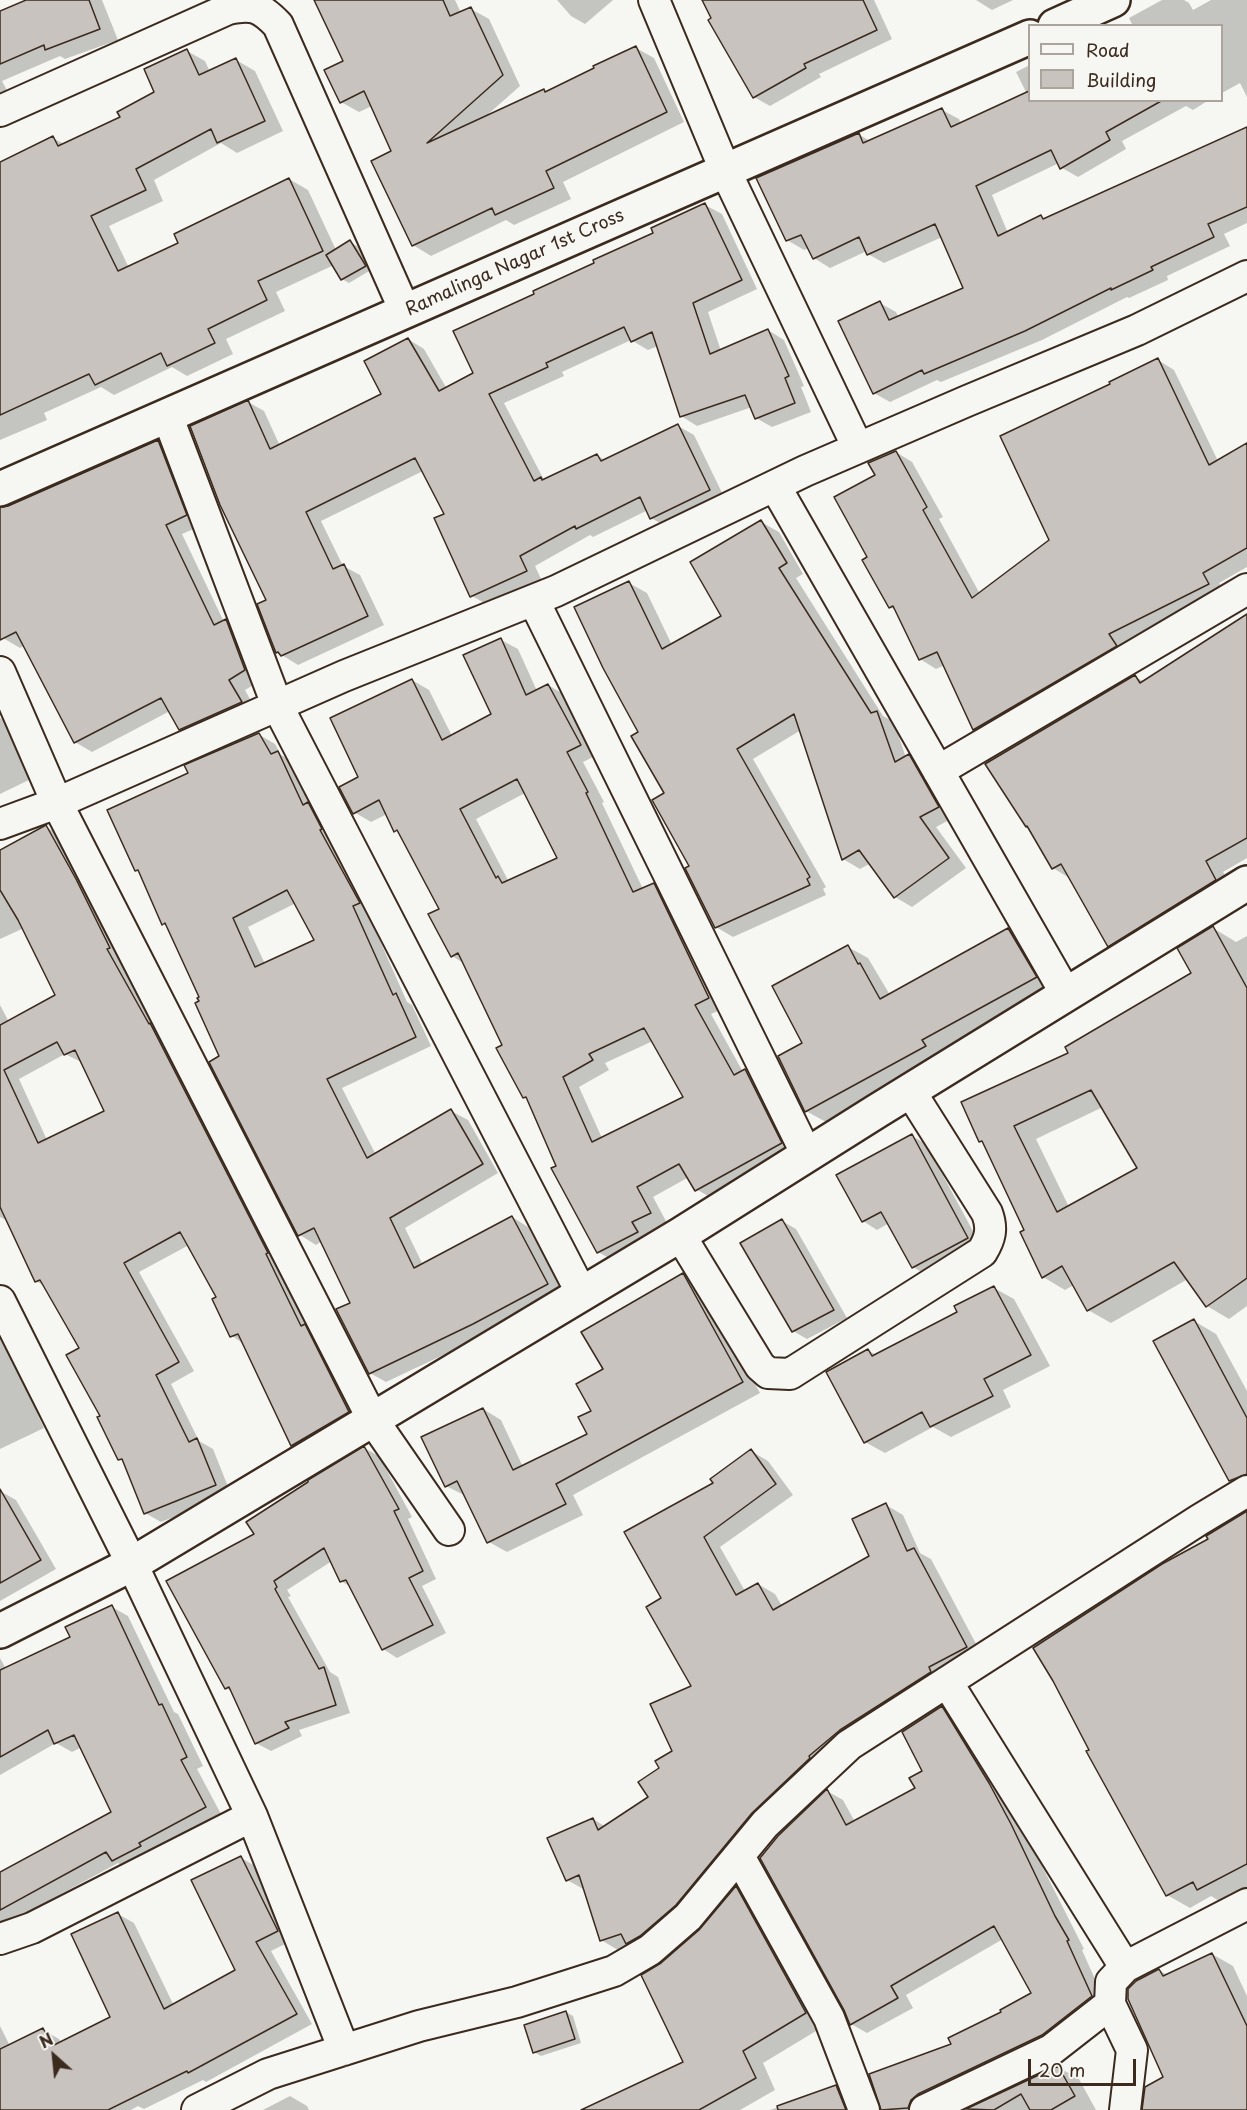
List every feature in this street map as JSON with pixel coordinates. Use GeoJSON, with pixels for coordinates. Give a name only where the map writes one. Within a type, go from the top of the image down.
{"type":"FeatureCollection","features":[{"type":"Feature","properties":{"kind":"street"},"geometry":{"type":"LineString","coordinates":[[654,0],[725,170],[858,448]]}},
{"type":"Feature","properties":{"kind":"street"},"geometry":{"type":"LineString","coordinates":[[1059,24],[1113,0]]}},
{"type":"Feature","properties":{"kind":"street"},"geometry":{"type":"LineString","coordinates":[[0,111],[228,9],[243,6],[255,7],[267,13],[278,25],[405,311]]}},
{"type":"Feature","properties":{"kind":"street","name":"Ramalinga Nagar 1st Cross"},"geometry":{"type":"LineString","coordinates":[[0,489],[1028,37]]}},
{"type":"Feature","properties":{"kind":"street"},"geometry":{"type":"LineString","coordinates":[[0,824],[57,803],[344,676],[534,601],[858,448],[1137,330],[1247,276]]}},
{"type":"Feature","properties":{"kind":"street"},"geometry":{"type":"LineString","coordinates":[[167,416],[278,705],[582,1294]]}},
{"type":"Feature","properties":{"kind":"street"},"geometry":{"type":"LineString","coordinates":[[775,486],[1066,994]]}},
{"type":"Feature","properties":{"kind":"street"},"geometry":{"type":"LineString","coordinates":[[938,771],[1247,589]]}},
{"type":"Feature","properties":{"kind":"street"},"geometry":{"type":"LineString","coordinates":[[534,601],[807,1155]]}},
{"type":"Feature","properties":{"kind":"street"},"geometry":{"type":"LineString","coordinates":[[0,672],[57,803],[373,1420],[449,1530]]}},
{"type":"Feature","properties":{"kind":"street"},"geometry":{"type":"LineString","coordinates":[[0,1631],[132,1564],[373,1420],[680,1235],[910,1090],[1247,883]]}},
{"type":"Feature","properties":{"kind":"street"},"geometry":{"type":"LineString","coordinates":[[680,1235],[760,1366],[768,1373],[790,1374],[811,1361],[982,1252],[988,1244],[991,1224],[987,1213],[910,1090]]}},
{"type":"Feature","properties":{"kind":"street"},"geometry":{"type":"LineString","coordinates":[[0,1301],[132,1564],[252,1816],[344,2050]]}},
{"type":"Feature","properties":{"kind":"street"},"geometry":{"type":"LineString","coordinates":[[197,2110],[268,2074],[419,2026],[517,2002],[614,1971],[650,1950],[688,1917],[765,1824],[849,1745],[1247,1491]]}},
{"type":"Feature","properties":{"kind":"street"},"geometry":{"type":"LineString","coordinates":[[947,1682],[1125,1967]]}},
{"type":"Feature","properties":{"kind":"street"},"geometry":{"type":"LineString","coordinates":[[0,1940],[32,1928],[252,1816]]}},
{"type":"Feature","properties":{"kind":"street"},"geometry":{"type":"LineString","coordinates":[[739,1856],[829,2018],[864,2110]]}},
{"type":"Feature","properties":{"kind":"street"},"geometry":{"type":"LineString","coordinates":[[1125,2110],[1132,2050],[1110,2004],[1110,1982],[1125,1967],[1247,1904]]}},
{"type":"Feature","properties":{"kind":"street"},"geometry":{"type":"LineString","coordinates":[[925,2110],[1051,2050],[1110,2004]]}},
{"type":"Feature","properties":{"kind":"building"},"geometry":{"type":"Polygon","coordinates":[[[26,0],[89,0],[100,29],[45,50],[44,45],[0,64],[0,11],[26,0]]]}},
{"type":"Feature","properties":{"kind":"building"},"geometry":{"type":"Polygon","coordinates":[[[314,0],[443,0],[450,16],[471,7],[503,75],[427,143],[544,89],[545,92],[636,46],[667,112],[546,171],[554,188],[495,215],[492,208],[412,246],[371,161],[391,151],[364,91],[340,103],[324,70],[343,61],[314,0]]]}},
{"type":"Feature","properties":{"kind":"building"},"geometry":{"type":"Polygon","coordinates":[[[702,0],[863,0],[877,30],[804,64],[806,68],[753,98],[708,20],[711,18],[702,0]]]}},
{"type":"Feature","properties":{"kind":"building"},"geometry":{"type":"Polygon","coordinates":[[[187,49],[199,75],[236,58],[265,121],[217,143],[211,129],[136,169],[146,190],[91,216],[118,271],[178,243],[174,234],[289,178],[323,251],[258,281],[267,300],[208,329],[215,343],[167,366],[161,353],[95,385],[89,374],[0,415],[0,162],[53,136],[58,146],[120,117],[117,112],[154,92],[144,69],[187,49]]]}},
{"type":"Feature","properties":{"kind":"building"},"geometry":{"type":"Polygon","coordinates":[[[1028,91],[1028,102],[1159,102],[1106,132],[1110,140],[1060,169],[1051,150],[976,186],[998,236],[1041,215],[1043,219],[1247,127],[1247,207],[1208,224],[1214,237],[1151,267],[1153,270],[1111,290],[1111,288],[1025,331],[924,374],[922,370],[873,394],[838,321],[880,301],[889,320],[963,288],[935,224],[867,255],[859,237],[813,259],[801,235],[786,241],[756,178],[859,133],[863,143],[942,108],[951,127],[1028,91]]]}},
{"type":"Feature","properties":{"kind":"building"},"geometry":{"type":"Polygon","coordinates":[[[705,203],[742,280],[693,303],[710,354],[768,329],[789,376],[785,378],[795,403],[755,419],[745,395],[680,417],[652,332],[631,342],[624,327],[546,363],[548,367],[489,394],[534,481],[541,477],[542,480],[597,454],[601,461],[678,424],[710,490],[650,519],[640,497],[576,529],[575,526],[520,556],[527,571],[470,597],[434,518],[444,514],[415,458],[306,512],[333,569],[344,564],[368,616],[281,656],[278,652],[276,653],[257,604],[266,600],[220,505],[190,426],[248,400],[270,449],[381,394],[364,361],[408,338],[439,391],[473,373],[453,331],[534,294],[533,291],[594,263],[593,260],[653,233],[651,228],[705,203]]]}},
{"type":"Feature","properties":{"kind":"building"},"geometry":{"type":"Polygon","coordinates":[[[350,240],[366,266],[341,280],[326,255],[350,240]]]}},
{"type":"Feature","properties":{"kind":"building"},"geometry":{"type":"Polygon","coordinates":[[[1158,358],[1209,465],[1247,443],[1247,548],[1203,573],[1209,584],[1109,634],[1117,646],[973,730],[937,652],[919,660],[893,606],[889,608],[862,560],[867,557],[834,497],[875,475],[868,463],[896,451],[927,507],[923,510],[972,598],[1049,540],[1000,436],[1110,384],[1109,382],[1158,358]]]}},
{"type":"Feature","properties":{"kind":"building"},"geometry":{"type":"Polygon","coordinates":[[[158,440],[187,515],[166,525],[214,625],[226,619],[245,670],[229,680],[242,702],[179,730],[161,698],[74,743],[16,632],[0,640],[0,507],[8,506],[158,440]]]}},
{"type":"Feature","properties":{"kind":"building"},"geometry":{"type":"Polygon","coordinates":[[[761,520],[787,563],[779,568],[871,713],[877,711],[895,762],[909,754],[939,807],[920,817],[949,858],[894,898],[859,850],[842,860],[794,714],[737,749],[810,877],[807,879],[810,885],[715,928],[685,868],[689,866],[652,800],[664,793],[631,736],[638,732],[603,668],[574,607],[629,581],[662,649],[721,616],[690,562],[761,520]]]}},
{"type":"Feature","properties":{"kind":"building"},"geometry":{"type":"Polygon","coordinates":[[[1247,614],[1247,838],[1206,861],[1216,880],[1108,947],[1061,864],[1052,869],[1027,826],[985,764],[1135,675],[1140,683],[1247,614]]]}},
{"type":"Feature","properties":{"kind":"building"},"geometry":{"type":"Polygon","coordinates":[[[501,638],[526,695],[548,684],[581,745],[567,752],[588,792],[586,793],[633,892],[654,883],[709,998],[695,1005],[734,1075],[745,1069],[782,1143],[695,1191],[679,1164],[637,1187],[651,1213],[632,1222],[638,1232],[597,1253],[551,1168],[556,1166],[526,1097],[523,1098],[496,1048],[502,1045],[458,953],[451,957],[428,914],[439,909],[397,830],[394,832],[379,800],[353,814],[339,787],[358,777],[330,718],[412,679],[442,740],[491,714],[463,655],[501,638]],[[517,779],[460,809],[496,878],[498,876],[502,883],[557,858],[517,779]],[[644,1028],[589,1054],[593,1060],[563,1077],[592,1142],[683,1097],[644,1028]]]}},
{"type":"Feature","properties":{"kind":"building"},"geometry":{"type":"Polygon","coordinates":[[[259,733],[271,754],[278,751],[303,805],[308,802],[322,829],[320,830],[360,903],[353,906],[393,995],[396,993],[416,1037],[327,1079],[367,1158],[451,1109],[483,1164],[390,1218],[414,1268],[512,1216],[548,1284],[473,1324],[369,1374],[336,1309],[350,1303],[314,1228],[298,1236],[209,1062],[219,1056],[195,1003],[199,1001],[197,998],[199,997],[165,923],[162,925],[138,870],[135,871],[107,810],[188,773],[184,765],[259,733]],[[287,890],[233,918],[255,967],[314,940],[287,890]]]}},
{"type":"Feature","properties":{"kind":"building"},"geometry":{"type":"Polygon","coordinates":[[[46,825],[110,948],[107,949],[150,1023],[268,1253],[266,1254],[301,1326],[305,1324],[349,1412],[291,1446],[238,1334],[230,1337],[212,1299],[216,1297],[180,1232],[124,1263],[179,1362],[156,1375],[189,1442],[197,1438],[216,1485],[144,1514],[122,1459],[118,1460],[97,1417],[100,1416],[66,1355],[79,1348],[40,1280],[35,1282],[0,1207],[0,1025],[55,995],[18,920],[0,890],[0,850],[46,825]],[[57,1042],[4,1070],[38,1143],[104,1111],[75,1050],[64,1055],[57,1042]]]}},
{"type":"Feature","properties":{"kind":"building"},"geometry":{"type":"Polygon","coordinates":[[[1213,926],[1247,988],[1247,1278],[1206,1307],[1174,1262],[1087,1311],[1062,1266],[1042,1278],[1020,1232],[1024,1230],[961,1102],[1068,1053],[1065,1047],[1191,973],[1177,948],[1213,926]],[[1091,1090],[1014,1126],[1057,1212],[1137,1168],[1091,1090]]]}},
{"type":"Feature","properties":{"kind":"building"},"geometry":{"type":"Polygon","coordinates":[[[1008,928],[1037,977],[922,1040],[926,1046],[805,1112],[778,1056],[802,1043],[772,986],[848,945],[880,999],[1008,928]]]}},
{"type":"Feature","properties":{"kind":"building"},"geometry":{"type":"Polygon","coordinates":[[[912,1134],[968,1238],[912,1268],[881,1212],[862,1222],[836,1175],[912,1134]]]}},
{"type":"Feature","properties":{"kind":"building"},"geometry":{"type":"Polygon","coordinates":[[[782,1219],[834,1310],[792,1332],[740,1243],[782,1219]]]}},
{"type":"Feature","properties":{"kind":"building"},"geometry":{"type":"Polygon","coordinates":[[[683,1273],[743,1382],[556,1484],[566,1504],[487,1543],[457,1481],[445,1487],[421,1437],[483,1408],[513,1470],[587,1434],[578,1417],[591,1411],[576,1384],[603,1369],[581,1332],[683,1273]]]}},
{"type":"Feature","properties":{"kind":"building"},"geometry":{"type":"Polygon","coordinates":[[[994,1286],[1031,1355],[984,1379],[993,1396],[930,1427],[922,1412],[864,1443],[826,1372],[868,1349],[872,1356],[957,1312],[954,1306],[994,1286]]]}},
{"type":"Feature","properties":{"kind":"building"},"geometry":{"type":"Polygon","coordinates":[[[1194,1319],[1247,1418],[1247,1474],[1229,1481],[1153,1341],[1194,1319]]]}},
{"type":"Feature","properties":{"kind":"building"},"geometry":{"type":"Polygon","coordinates":[[[364,1446],[399,1509],[394,1511],[423,1571],[409,1578],[433,1625],[382,1650],[346,1580],[340,1582],[324,1548],[274,1581],[277,1587],[275,1589],[319,1669],[324,1667],[336,1705],[285,1722],[289,1728],[255,1744],[229,1687],[225,1689],[166,1581],[254,1534],[246,1522],[364,1446]]]}},
{"type":"Feature","properties":{"kind":"building"},"geometry":{"type":"Polygon","coordinates":[[[751,1449],[776,1484],[704,1537],[736,1595],[758,1583],[773,1610],[869,1556],[852,1519],[886,1503],[907,1551],[914,1548],[967,1647],[929,1667],[931,1672],[840,1730],[809,1756],[810,1758],[752,1813],[676,1905],[640,1936],[626,1944],[621,1934],[600,1941],[579,1875],[566,1881],[547,1838],[593,1818],[598,1830],[648,1797],[638,1782],[659,1768],[655,1761],[672,1751],[650,1704],[691,1686],[646,1607],[661,1598],[624,1532],[713,1483],[710,1479],[751,1449]]]}},
{"type":"Feature","properties":{"kind":"building"},"geometry":{"type":"Polygon","coordinates":[[[0,1489],[41,1560],[0,1583],[0,1489]]]}},
{"type":"Feature","properties":{"kind":"building"},"geometry":{"type":"Polygon","coordinates":[[[1247,1511],[1247,1864],[1197,1890],[1193,1882],[1166,1896],[1086,1751],[1089,1750],[1053,1681],[1033,1648],[1162,1564],[1208,1539],[1206,1536],[1247,1511]]]}},
{"type":"Feature","properties":{"kind":"building"},"geometry":{"type":"Polygon","coordinates":[[[112,1605],[159,1705],[162,1704],[187,1757],[181,1760],[206,1807],[139,1843],[141,1846],[112,1861],[106,1852],[0,1910],[0,1872],[111,1812],[74,1735],[54,1744],[48,1730],[0,1757],[0,1670],[70,1637],[65,1627],[112,1605]]]}},
{"type":"Feature","properties":{"kind":"building"},"geometry":{"type":"Polygon","coordinates":[[[942,1706],[1011,1824],[1069,1940],[1067,1941],[1092,1996],[1042,2035],[918,2094],[911,2100],[908,2108],[881,2110],[869,2074],[951,2044],[948,2038],[1001,2012],[1000,2010],[1031,1993],[994,1926],[891,1986],[898,1998],[850,2025],[844,2010],[760,1858],[778,1836],[827,1789],[846,1825],[915,1788],[909,1778],[922,1771],[902,1732],[942,1706]]]}},
{"type":"Feature","properties":{"kind":"building"},"geometry":{"type":"Polygon","coordinates":[[[241,1856],[278,1931],[256,1942],[297,2014],[188,2073],[187,2071],[108,2110],[0,2110],[0,2049],[43,2028],[52,2046],[110,2017],[71,1934],[118,1912],[164,2009],[235,1970],[191,1880],[241,1856]]]}},
{"type":"Feature","properties":{"kind":"building"},"geometry":{"type":"Polygon","coordinates":[[[736,1886],[806,2013],[743,2051],[756,2078],[699,2110],[581,2110],[683,2062],[641,1975],[661,1963],[699,1930],[736,1886]]]}},
{"type":"Feature","properties":{"kind":"building"},"geometry":{"type":"Polygon","coordinates":[[[1212,1953],[1247,2026],[1247,2110],[1142,2110],[1145,2087],[1163,2077],[1128,1999],[1128,1989],[1136,1981],[1159,1969],[1163,1976],[1212,1953]]]}},
{"type":"Feature","properties":{"kind":"building"},"geometry":{"type":"Polygon","coordinates":[[[566,2011],[575,2039],[533,2053],[524,2025],[566,2011]]]}},
{"type":"Feature","properties":{"kind":"building"},"geometry":{"type":"Polygon","coordinates":[[[1058,2066],[1075,2096],[1051,2110],[1030,2110],[1021,2094],[994,2110],[966,2109],[1058,2066]]]}},
{"type":"Feature","properties":{"kind":"building"},"geometry":{"type":"Polygon","coordinates":[[[836,2085],[846,2110],[778,2110],[777,2106],[836,2085]]]}}]}
